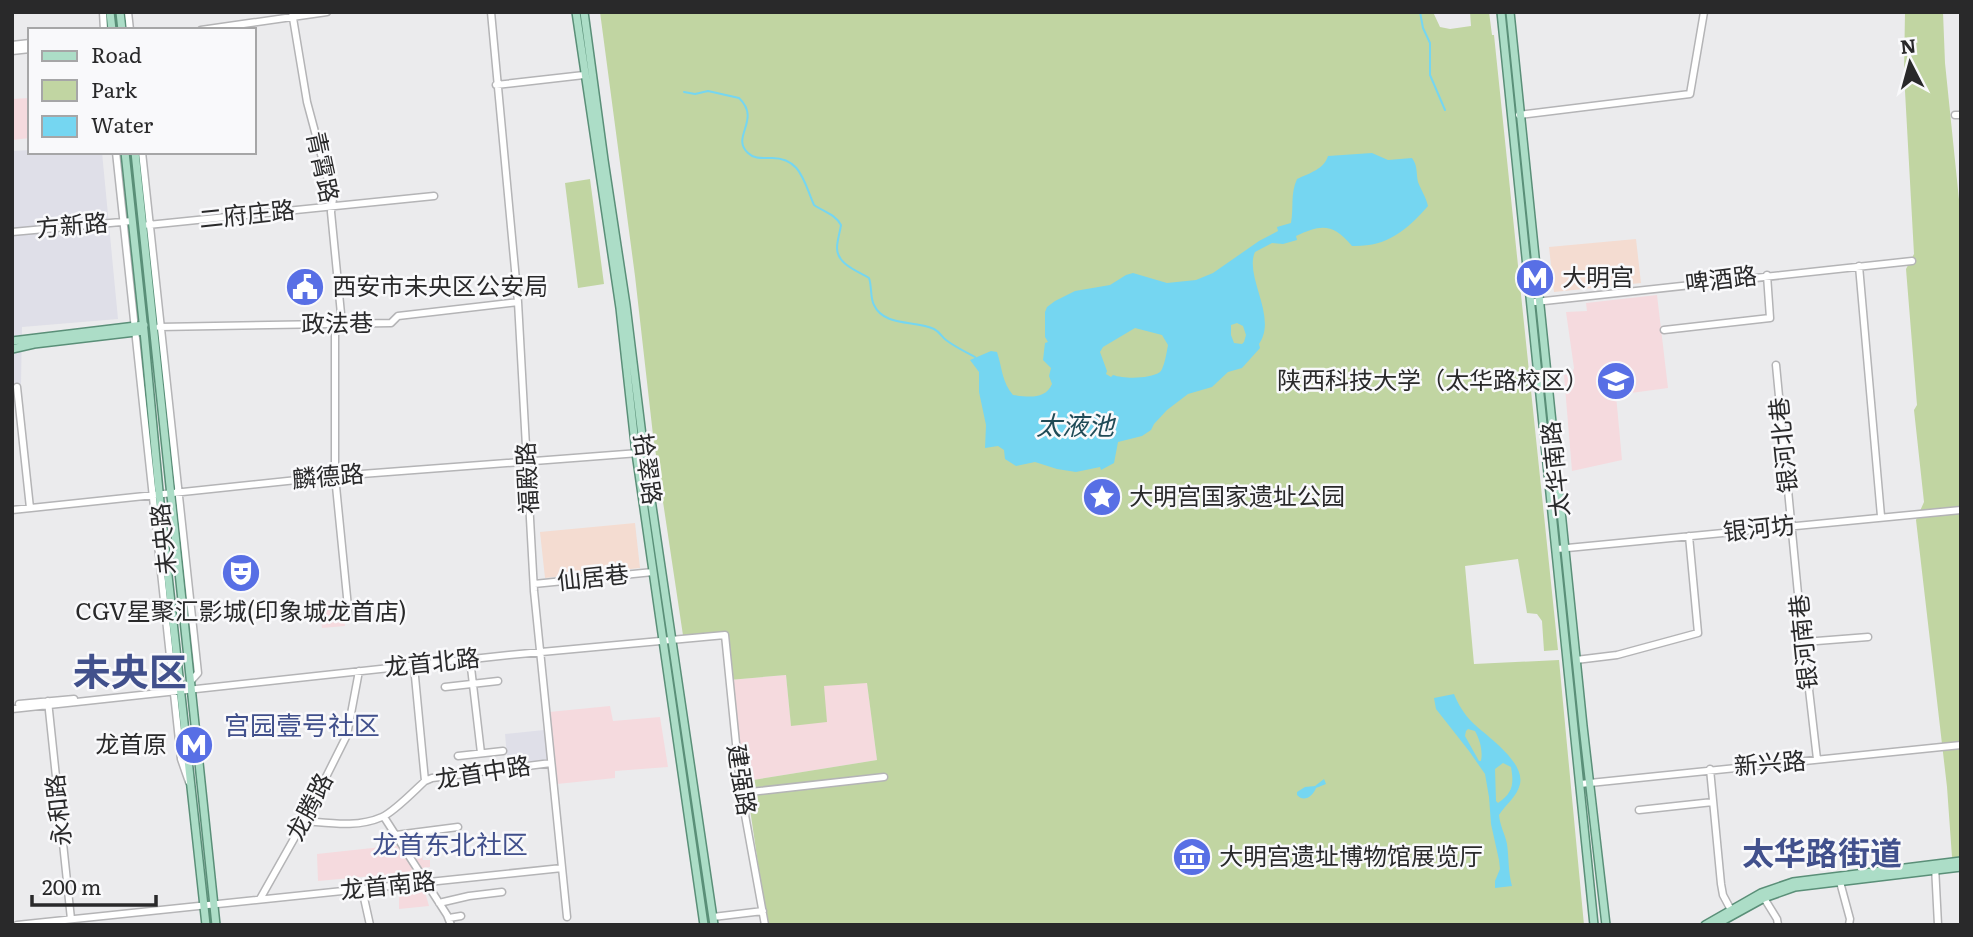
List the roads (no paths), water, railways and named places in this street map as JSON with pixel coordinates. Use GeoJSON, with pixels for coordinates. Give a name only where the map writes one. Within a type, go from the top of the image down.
{"type":"FeatureCollection","features":[{"type":"Feature","properties":{"kind":"main road","name":"拾翠路"},"geometry":{"type":"LineString","coordinates":[[576,12],[640,453],[673,639],[713,921]]}},
{"type":"Feature","properties":{"kind":"main road","name":"拾翠路"},"geometry":{"type":"LineString","coordinates":[[584,12],[626,305],[653,572],[704,925]]}},
{"type":"Feature","properties":{"kind":"main road","name":"太华南路"},"geometry":{"type":"LineString","coordinates":[[1501,12],[1530,302],[1576,660],[1606,925]]}},
{"type":"Feature","properties":{"kind":"main road","name":"太华南路"},"geometry":{"type":"LineString","coordinates":[[1510,12],[1539,301],[1594,925]]}},
{"type":"Feature","properties":{"kind":"main road","name":"未央路"},"geometry":{"type":"LineString","coordinates":[[125,154],[128,221],[177,690],[209,904],[216,925]]}},
{"type":"Feature","properties":{"kind":"main road","name":"未央路"},"geometry":{"type":"LineString","coordinates":[[135,154],[146,225],[175,492],[209,904],[206,925]]}},
{"type":"Feature","properties":{"kind":"main road"},"geometry":{"type":"LineString","coordinates":[[12,341],[140,329]]}},
{"type":"Feature","properties":{"kind":"main road"},"geometry":{"type":"LineString","coordinates":[[12,349],[140,329]]}},
{"type":"Feature","properties":{"kind":"main road"},"geometry":{"type":"LineString","coordinates":[[1715,925],[1764,898],[1795,887],[1961,861]]}},
{"type":"Feature","properties":{"kind":"main road"},"geometry":{"type":"LineString","coordinates":[[1705,925],[1762,893],[1793,882],[1935,867],[1961,867]]}},
{"type":"Feature","properties":{"kind":"street"},"geometry":{"type":"LineString","coordinates":[[212,28],[293,14],[327,12]]}},
{"type":"Feature","properties":{"kind":"street","name":"福殿路"},"geometry":{"type":"LineString","coordinates":[[490,12],[518,302],[534,584],[567,917]]}},
{"type":"Feature","properties":{"kind":"street"},"geometry":{"type":"LineString","coordinates":[[1519,115],[1690,94],[1704,12]]}},
{"type":"Feature","properties":{"kind":"street","name":"青霄路"},"geometry":{"type":"LineString","coordinates":[[293,14],[307,102],[333,199],[331,212],[339,324],[335,477],[349,617]]}},
{"type":"Feature","properties":{"kind":"street"},"geometry":{"type":"LineString","coordinates":[[497,86],[584,75]]}},
{"type":"Feature","properties":{"kind":"street"},"geometry":{"type":"LineString","coordinates":[[116,154],[128,221]]}},
{"type":"Feature","properties":{"kind":"street"},"geometry":{"type":"LineString","coordinates":[[142,154],[146,225]]}},
{"type":"Feature","properties":{"kind":"street","name":"二府庄路"},"geometry":{"type":"LineString","coordinates":[[146,225],[434,196]]}},
{"type":"Feature","properties":{"kind":"street","name":"方新路"},"geometry":{"type":"LineString","coordinates":[[12,232],[128,221]]}},
{"type":"Feature","properties":{"kind":"street","name":"啤酒路"},"geometry":{"type":"LineString","coordinates":[[1530,302],[1912,261]]}},
{"type":"Feature","properties":{"kind":"street"},"geometry":{"type":"LineString","coordinates":[[1859,266],[1881,516]]}},
{"type":"Feature","properties":{"kind":"street"},"geometry":{"type":"LineString","coordinates":[[1664,330],[1770,318],[1767,275]]}},
{"type":"Feature","properties":{"kind":"street","name":"政法巷"},"geometry":{"type":"LineString","coordinates":[[157,327],[391,323],[398,316],[518,302]]}},
{"type":"Feature","properties":{"kind":"street","name":"银河北巷"},"geometry":{"type":"LineString","coordinates":[[1776,365],[1792,525]]}},
{"type":"Feature","properties":{"kind":"street"},"geometry":{"type":"LineString","coordinates":[[17,387],[30,508]]}},
{"type":"Feature","properties":{"kind":"street","name":"麟德路"},"geometry":{"type":"LineString","coordinates":[[12,510],[335,477],[640,453]]}},
{"type":"Feature","properties":{"kind":"street","name":"银河坊"},"geometry":{"type":"LineString","coordinates":[[1561,549],[1961,510]]}},
{"type":"Feature","properties":{"kind":"street","name":"银河南巷"},"geometry":{"type":"LineString","coordinates":[[1792,525],[1817,759]]}},
{"type":"Feature","properties":{"kind":"street"},"geometry":{"type":"LineString","coordinates":[[1576,660],[1617,655],[1698,633],[1689,536]]}},
{"type":"Feature","properties":{"kind":"street","name":"仙居巷"},"geometry":{"type":"LineString","coordinates":[[534,584],[653,572]]}},
{"type":"Feature","properties":{"kind":"street","name":"龙首北路"},"geometry":{"type":"LineString","coordinates":[[12,707],[177,690],[191,686],[725,635]]}},
{"type":"Feature","properties":{"kind":"street","name":"建强路"},"geometry":{"type":"LineString","coordinates":[[725,635],[741,793],[765,925]]}},
{"type":"Feature","properties":{"kind":"street"},"geometry":{"type":"LineString","coordinates":[[1804,642],[1868,637]]}},
{"type":"Feature","properties":{"kind":"street"},"geometry":{"type":"LineString","coordinates":[[470,659],[481,753]]}},
{"type":"Feature","properties":{"kind":"street"},"geometry":{"type":"LineString","coordinates":[[414,666],[425,781]]}},
{"type":"Feature","properties":{"kind":"street","name":"龙腾路"},"geometry":{"type":"LineString","coordinates":[[260,899],[304,821],[347,734],[359,671]]}},
{"type":"Feature","properties":{"kind":"street"},"geometry":{"type":"LineString","coordinates":[[444,687],[498,681]]}},
{"type":"Feature","properties":{"kind":"street","name":"永和路"},"geometry":{"type":"LineString","coordinates":[[48,703],[71,919]]}},
{"type":"Feature","properties":{"kind":"street","name":"新兴路"},"geometry":{"type":"LineString","coordinates":[[1580,783],[1961,745]]}},
{"type":"Feature","properties":{"kind":"street"},"geometry":{"type":"LineString","coordinates":[[458,756],[502,751]]}},
{"type":"Feature","properties":{"kind":"street","name":"龙首中路"},"geometry":{"type":"LineString","coordinates":[[304,821],[351,825],[384,817],[432,778],[551,762]]}},
{"type":"Feature","properties":{"kind":"street"},"geometry":{"type":"LineString","coordinates":[[1710,769],[1723,895],[1731,910]]}},
{"type":"Feature","properties":{"kind":"street"},"geometry":{"type":"LineString","coordinates":[[741,793],[884,777]]}},
{"type":"Feature","properties":{"kind":"street"},"geometry":{"type":"LineString","coordinates":[[1639,810],[1713,802]]}},
{"type":"Feature","properties":{"kind":"street"},"geometry":{"type":"LineString","coordinates":[[384,817],[450,921],[461,916]]}},
{"type":"Feature","properties":{"kind":"street"},"geometry":{"type":"LineString","coordinates":[[396,835],[458,827]]}},
{"type":"Feature","properties":{"kind":"street"},"geometry":{"type":"LineString","coordinates":[[1935,867],[1937,925]]}},
{"type":"Feature","properties":{"kind":"street","name":"龙首南路"},"geometry":{"type":"LineString","coordinates":[[17,925],[562,868]]}},
{"type":"Feature","properties":{"kind":"street"},"geometry":{"type":"LineString","coordinates":[[1840,882],[1850,919],[1849,925]]}},
{"type":"Feature","properties":{"kind":"street"},"geometry":{"type":"LineString","coordinates":[[362,888],[370,925]]}},
{"type":"Feature","properties":{"kind":"street"},"geometry":{"type":"LineString","coordinates":[[439,903],[502,892]]}},
{"type":"Feature","properties":{"kind":"street"},"geometry":{"type":"LineString","coordinates":[[1764,898],[1778,925]]}},
{"type":"Feature","properties":{"kind":"street"},"geometry":{"type":"LineString","coordinates":[[713,921],[763,911]]}},
{"type":"Feature","properties":{"kind":"water","name":"太液池"},"geometry":{"type":"Polygon","coordinates":[[[1372,153],[1388,160],[1412,158],[1428,206],[1404,230],[1376,244],[1352,246],[1339,233],[1320,228],[1296,236],[1297,240],[1283,244],[1272,243],[1255,252],[1254,273],[1265,322],[1260,348],[1242,368],[1228,372],[1212,387],[1188,394],[1167,410],[1151,430],[1142,436],[1118,442],[1114,463],[1101,470],[1100,467],[1076,472],[1035,462],[1016,466],[1005,459],[1004,450],[998,446],[985,448],[986,425],[979,392],[979,372],[970,360],[991,351],[997,352],[1004,380],[1013,395],[1036,396],[1045,393],[1052,384],[1049,376],[1051,368],[1043,360],[1045,343],[1048,342],[1045,337],[1047,307],[1075,291],[1110,285],[1133,273],[1167,283],[1196,280],[1213,273],[1278,231],[1277,227],[1291,223],[1297,179],[1320,167],[1328,156],[1372,153]],[[1237,323],[1231,325],[1231,335],[1234,343],[1242,344],[1246,335],[1243,326],[1237,323]],[[1135,328],[1103,347],[1100,352],[1106,374],[1111,377],[1144,377],[1161,370],[1168,345],[1162,335],[1135,328]]]}},
{"type":"Feature","properties":{"kind":"water"},"geometry":{"type":"Polygon","coordinates":[[[1454,694],[1469,719],[1511,758],[1517,767],[1520,775],[1519,789],[1499,815],[1507,844],[1512,886],[1495,888],[1500,869],[1485,774],[1436,709],[1434,698],[1454,694]],[[1468,729],[1465,736],[1481,761],[1478,738],[1475,731],[1468,729]],[[1503,763],[1495,769],[1498,803],[1507,796],[1512,783],[1511,767],[1503,763]]]}},
{"type":"Feature","properties":{"kind":"water"},"geometry":{"type":"Polygon","coordinates":[[[1324,779],[1326,784],[1316,788],[1308,797],[1297,795],[1297,792],[1305,787],[1315,786],[1324,779]]]}},
{"type":"Feature","properties":{"kind":"waterway"},"geometry":{"type":"LineString","coordinates":[[1420,12],[1430,43],[1430,75],[1445,110]]}},
{"type":"Feature","properties":{"kind":"waterway"},"geometry":{"type":"LineString","coordinates":[[684,92],[695,94],[708,91],[739,98],[748,114],[743,147],[753,156],[788,161],[800,172],[814,205],[839,221],[841,225],[838,254],[848,266],[869,278],[873,302],[879,312],[893,320],[934,329],[949,343],[975,357]]}},
{"type":"Feature","properties":{"kind":"place","name":"大明宫"},"geometry":{"type":"Point","coordinates":[1535,278]}},
{"type":"Feature","properties":{"kind":"place","name":"西安市未央区公安局"},"geometry":{"type":"Point","coordinates":[305,287]}},
{"type":"Feature","properties":{"kind":"place","name":"陕西科技大学（太华路校区）"},"geometry":{"type":"Point","coordinates":[1616,381]}},
{"type":"Feature","properties":{"kind":"place","name":"大明宫国家遗址公园"},"geometry":{"type":"Point","coordinates":[1102,497]}},
{"type":"Feature","properties":{"kind":"place","name":"CGV星聚汇影城(印象城龙首店)"},"geometry":{"type":"Point","coordinates":[241,573]}},
{"type":"Feature","properties":{"kind":"place","name":"龙首原"},"geometry":{"type":"Point","coordinates":[194,745]}},
{"type":"Feature","properties":{"kind":"place","name":"大明宫遗址博物馆展览厅"},"geometry":{"type":"Point","coordinates":[1192,857]}},
{"type":"Feature","properties":{"kind":"district","name":"未央区"},"geometry":{"type":"Point","coordinates":[130,673]}},
{"type":"Feature","properties":{"kind":"district","name":"宫园壹号社区"},"geometry":{"type":"Point","coordinates":[302,726]}},
{"type":"Feature","properties":{"kind":"district","name":"龙首东北社区"},"geometry":{"type":"Point","coordinates":[450,845]}},
{"type":"Feature","properties":{"kind":"district","name":"太华路街道"},"geometry":{"type":"Point","coordinates":[1822,854]}}]}
